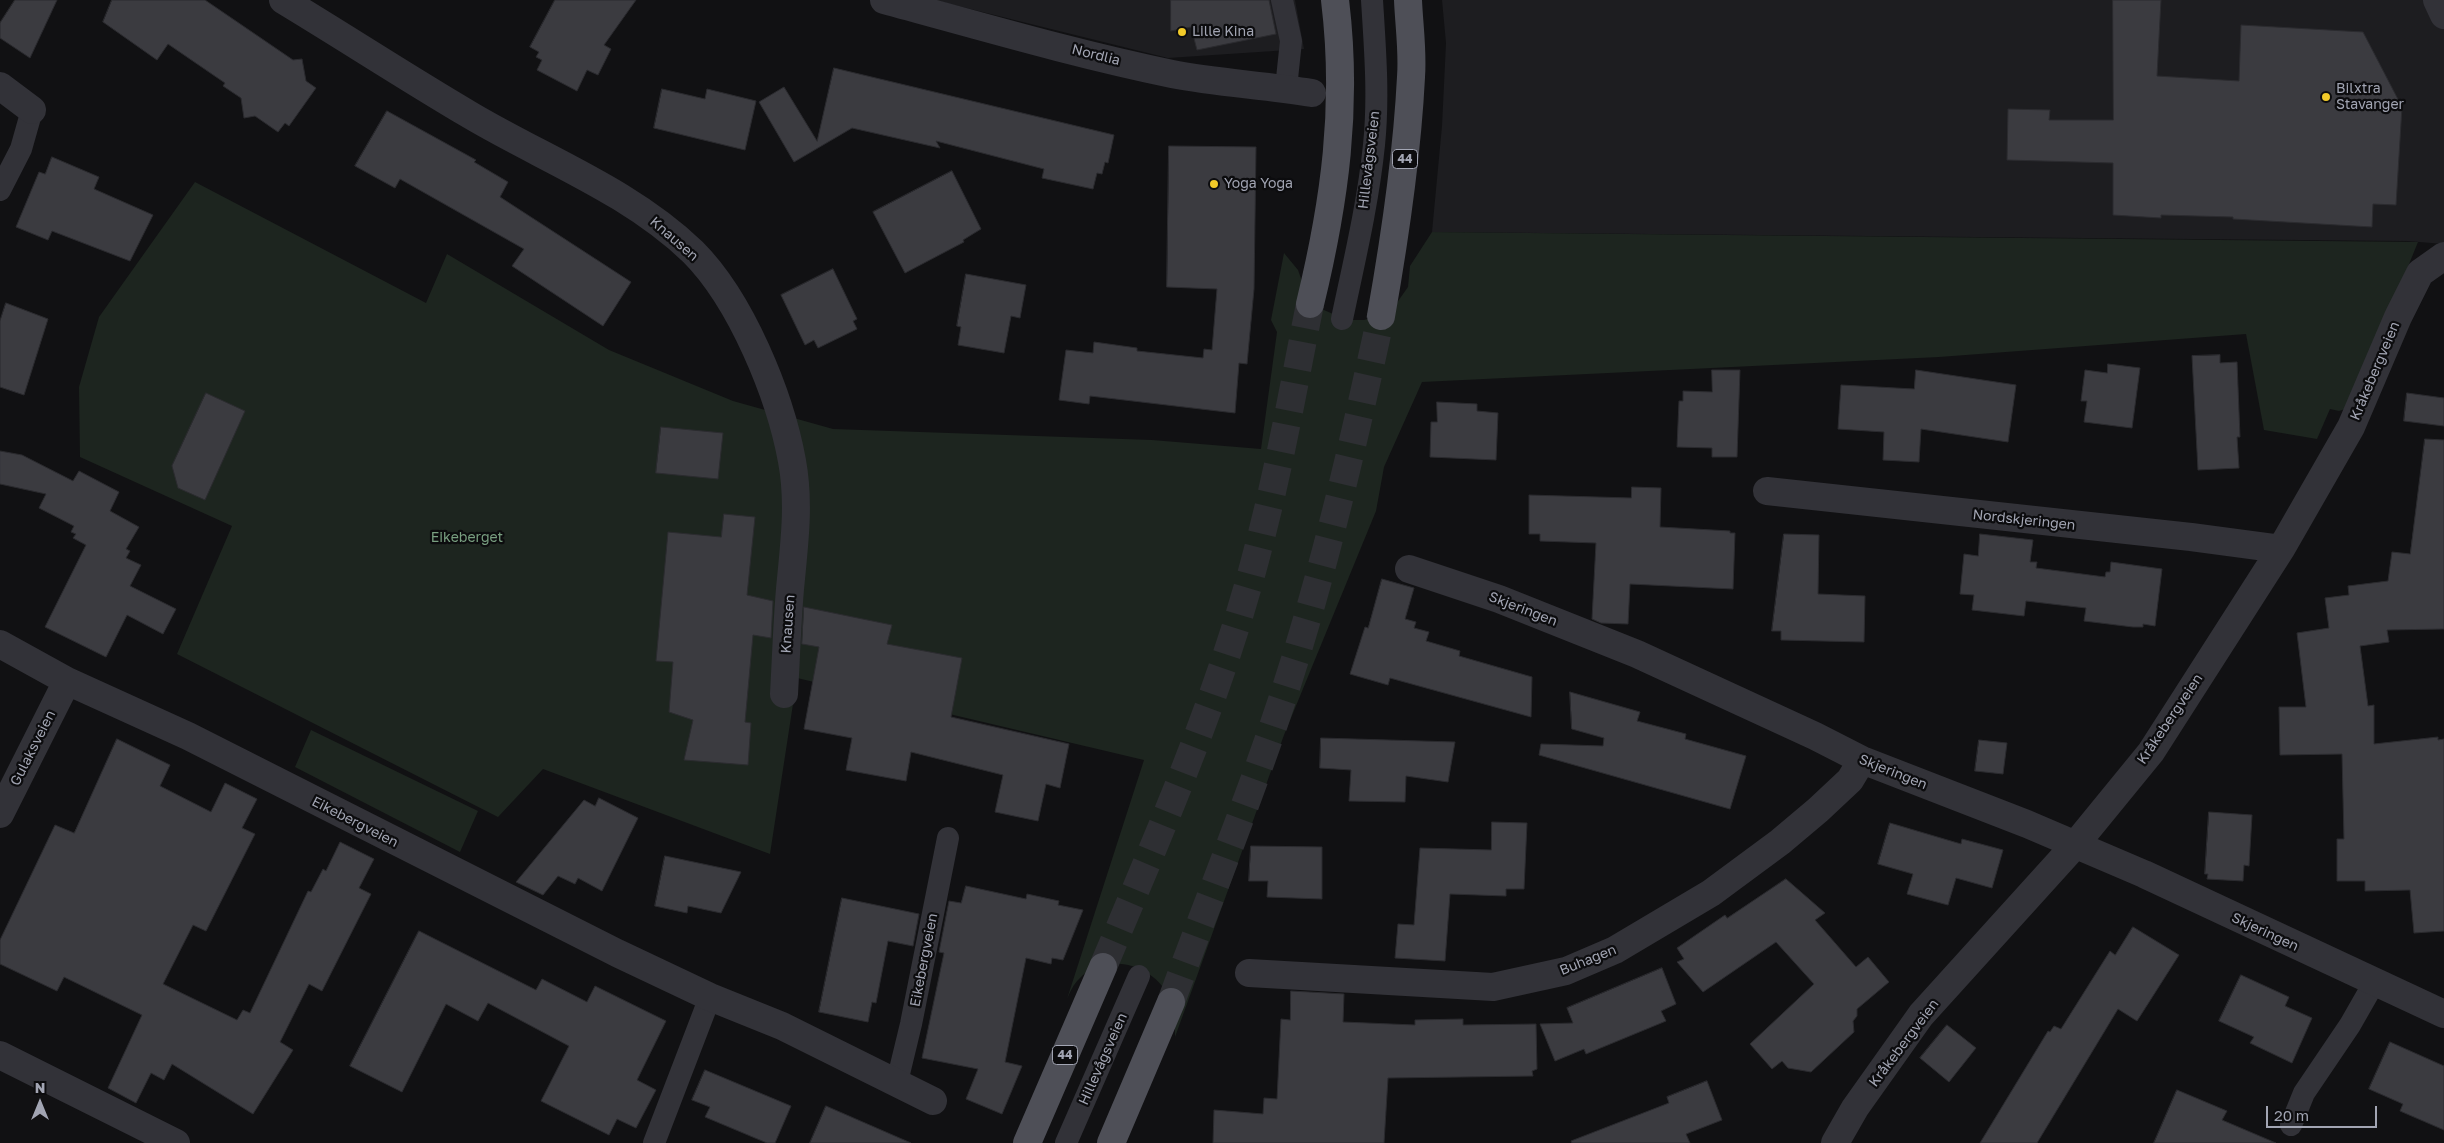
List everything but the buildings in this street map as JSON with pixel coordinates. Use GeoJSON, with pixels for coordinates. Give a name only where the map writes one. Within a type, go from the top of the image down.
{"type":"FeatureCollection","features":[{"type":"Feature","properties":{"kind":"main road"},"geometry":{"type":"LineString","coordinates":[[1310,304],[1331,209],[1339,146],[1342,89],[1340,41],[1335,0]]}},
{"type":"Feature","properties":{"kind":"main road","name":"44"},"geometry":{"type":"LineString","coordinates":[[1380,316],[1395,240],[1406,150],[1412,74],[1408,0]]}},
{"type":"Feature","properties":{"kind":"main road","name":"44"},"geometry":{"type":"LineString","coordinates":[[1027,1143],[1103,967]]}},
{"type":"Feature","properties":{"kind":"main road"},"geometry":{"type":"LineString","coordinates":[[1111,1143],[1171,1002]]}},
{"type":"Feature","properties":{"kind":"street","name":"Knausen"},"geometry":{"type":"LineString","coordinates":[[283,0],[471,116],[542,153],[634,206],[693,252],[716,280],[737,313],[757,354],[781,416],[792,462],[796,532],[787,629],[784,694]]}},
{"type":"Feature","properties":{"kind":"street","name":"Nordlia"},"geometry":{"type":"LineString","coordinates":[[884,0],[1002,32],[1172,74],[1240,85],[1286,88],[1312,93]]}},
{"type":"Feature","properties":{"kind":"street"},"geometry":{"type":"LineString","coordinates":[[2436,0],[2444,14]]}},
{"type":"Feature","properties":{"kind":"street"},"geometry":{"type":"LineString","coordinates":[[0,86],[32,110]]}},
{"type":"Feature","properties":{"kind":"street","name":"Kråkebergveien"},"geometry":{"type":"LineString","coordinates":[[1835,1143],[1855,1108],[1921,1015],[2076,845],[2151,752],[2281,550],[2351,427],[2398,317],[2420,273],[2444,256]]}},
{"type":"Feature","properties":{"kind":"street","name":"Nordskjeringen"},"geometry":{"type":"LineString","coordinates":[[1767,492],[2191,537],[2281,550]]}},
{"type":"Feature","properties":{"kind":"street","name":"Skjeringen"},"geometry":{"type":"LineString","coordinates":[[1409,569],[1499,599],[1637,654],[1799,728],[1862,760],[2144,874],[2374,983],[2444,1014]]}},
{"type":"Feature","properties":{"kind":"street","name":"Eikebergveien"},"geometry":{"type":"LineString","coordinates":[[0,644],[67,681],[188,736],[450,870],[710,997],[782,1026],[933,1101]]}},
{"type":"Feature","properties":{"kind":"street","name":"Gulaksveien"},"geometry":{"type":"LineString","coordinates":[[0,814],[67,681]]}},
{"type":"Feature","properties":{"kind":"street","name":"Buhagen"},"geometry":{"type":"LineString","coordinates":[[1249,972],[1493,987],[1566,971],[1616,950],[1711,893],[1780,842],[1818,810],[1850,780],[1862,760]]}},
{"type":"Feature","properties":{"kind":"street"},"geometry":{"type":"LineString","coordinates":[[0,1055],[176,1143]]}},
{"type":"Feature","properties":{"kind":"lane"},"geometry":{"type":"LineString","coordinates":[[1282,0],[1291,41],[1286,88]]}},
{"type":"Feature","properties":{"kind":"lane","name":"Hillevågsveien"},"geometry":{"type":"LineString","coordinates":[[1342,319],[1357,251],[1374,146],[1377,81],[1372,0]]}},
{"type":"Feature","properties":{"kind":"lane"},"geometry":{"type":"LineString","coordinates":[[0,190],[21,149],[32,110]]}},
{"type":"Feature","properties":{"kind":"lane","name":"Eikebergveien"},"geometry":{"type":"LineString","coordinates":[[897,1082],[911,1024],[948,838]]}},
{"type":"Feature","properties":{"kind":"lane","name":"Hillevågsveien"},"geometry":{"type":"LineString","coordinates":[[1066,1143],[1139,976]]}},
{"type":"Feature","properties":{"kind":"lane"},"geometry":{"type":"LineString","coordinates":[[2291,1126],[2304,1093],[2350,1025],[2374,983]]}},
{"type":"Feature","properties":{"kind":"lane"},"geometry":{"type":"LineString","coordinates":[[654,1143],[710,997]]}},
{"type":"Feature","properties":{"kind":"shaded area"},"geometry":{"type":"Polygon","coordinates":[[[934,0],[1295,0],[1304,49],[1168,58],[934,0]]]}},
{"type":"Feature","properties":{"kind":"shaded area"},"geometry":{"type":"Polygon","coordinates":[[[1442,0],[2444,0],[2444,244],[2407,241],[1432,232],[1442,126],[1446,43],[1442,0]]]}},
{"type":"Feature","properties":{"kind":"green space","name":"Eikeberget"},"geometry":{"type":"Polygon","coordinates":[[[195,182],[426,303],[447,254],[609,350],[733,401],[833,429],[1152,440],[1261,449],[1277,332],[1271,320],[1284,253],[1298,270],[1310,304],[1347,320],[1364,320],[1381,316],[1396,304],[1408,287],[1410,266],[1432,232],[2418,242],[2371,358],[2348,408],[2339,411],[2330,409],[2317,439],[2264,430],[2246,334],[1939,357],[1422,382],[1384,467],[1376,511],[1284,735],[1175,1037],[1173,1010],[1165,989],[1144,971],[1131,966],[1103,965],[1090,970],[1077,981],[1067,999],[1144,760],[797,678],[770,854],[543,769],[498,817],[177,654],[232,526],[80,457],[79,387],[99,317],[195,182]]]}},
{"type":"Feature","properties":{"kind":"green space"},"geometry":{"type":"Polygon","coordinates":[[[311,730],[478,811],[460,852],[295,767],[311,730]]]}},
{"type":"Feature","properties":{"kind":"tunnel"},"geometry":{"type":"LineString","coordinates":[[1103,967],[1189,759],[1209,706],[1244,599],[1274,485],[1310,304]]}},
{"type":"Feature","properties":{"kind":"tunnel"},"geometry":{"type":"LineString","coordinates":[[1171,1002],[1256,774],[1298,650],[1337,508],[1381,316]]}},
{"type":"Feature","properties":{"kind":"place","name":"Lille Kina"},"geometry":{"type":"Point","coordinates":[1182,32]}},
{"type":"Feature","properties":{"kind":"place","name":"Bilxtra Stavanger"},"geometry":{"type":"Point","coordinates":[2326,97]}},
{"type":"Feature","properties":{"kind":"place","name":"Yoga Yoga"},"geometry":{"type":"Point","coordinates":[1214,184]}}]}
